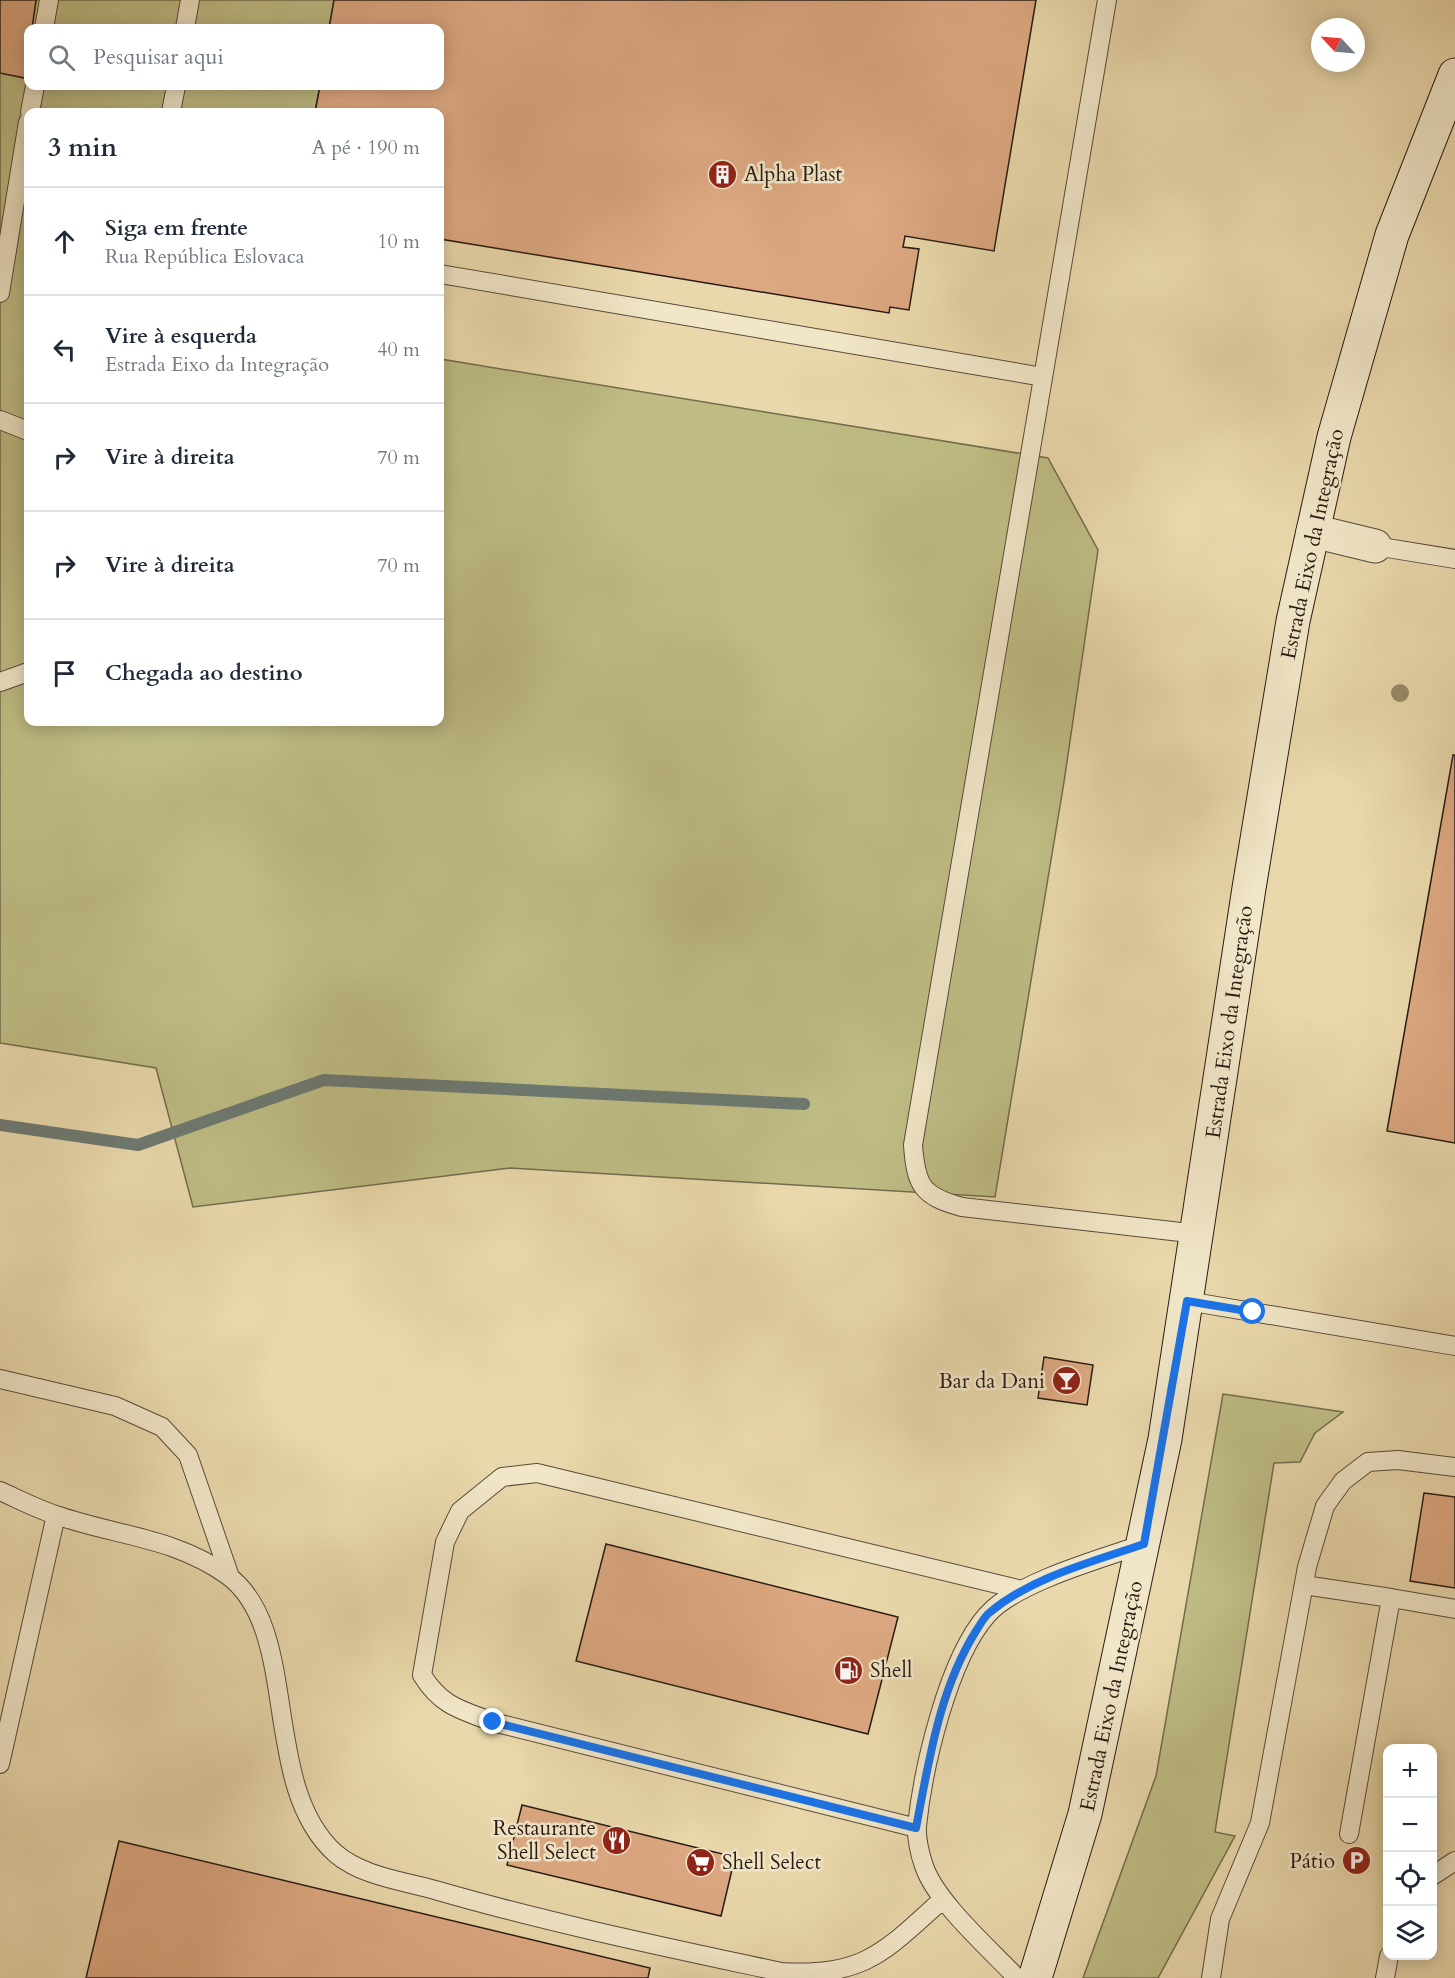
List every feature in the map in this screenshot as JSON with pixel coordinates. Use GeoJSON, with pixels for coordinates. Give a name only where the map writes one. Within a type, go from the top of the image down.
{"type":"FeatureCollection","features":[{"type":"Feature","properties":{"kind":"main road","name":"Estrada Eixo da Integração"},"geometry":{"type":"LineString","coordinates":[[1035,1978],[1085,1814],[1144,1544],[1198,1234],[1251,876],[1293,621],[1334,436],[1392,235],[1455,75]]}},
{"type":"Feature","properties":{"kind":"main road"},"geometry":{"type":"LineString","coordinates":[[1313,531],[1375,546]]}},
{"type":"Feature","properties":{"kind":"lane"},"geometry":{"type":"LineString","coordinates":[[45,24],[49,0]]}},
{"type":"Feature","properties":{"kind":"lane"},"geometry":{"type":"LineString","coordinates":[[186,24],[190,0]]}},
{"type":"Feature","properties":{"kind":"lane"},"geometry":{"type":"LineString","coordinates":[[1107,0],[913,1145],[914,1163],[923,1189],[932,1197],[962,1207],[1198,1234]]}},
{"type":"Feature","properties":{"kind":"lane"},"geometry":{"type":"LineString","coordinates":[[31,108],[33,90]]}},
{"type":"Feature","properties":{"kind":"lane"},"geometry":{"type":"LineString","coordinates":[[172,108],[175,90]]}},
{"type":"Feature","properties":{"kind":"lane"},"geometry":{"type":"LineString","coordinates":[[0,293],[24,146]]}},
{"type":"Feature","properties":{"kind":"lane"},"geometry":{"type":"LineString","coordinates":[[444,275],[1043,377]]}},
{"type":"Feature","properties":{"kind":"lane"},"geometry":{"type":"LineString","coordinates":[[0,420],[24,429]]}},
{"type":"Feature","properties":{"kind":"lane"},"geometry":{"type":"LineString","coordinates":[[1375,546],[1455,559]]}},
{"type":"Feature","properties":{"kind":"lane"},"geometry":{"type":"LineString","coordinates":[[0,682],[24,673]]}},
{"type":"Feature","properties":{"kind":"lane"},"geometry":{"type":"LineString","coordinates":[[1187,1301],[1455,1346]]}},
{"type":"Feature","properties":{"kind":"lane"},"geometry":{"type":"LineString","coordinates":[[0,1379],[115,1406],[162,1427],[188,1455],[230,1577]]}},
{"type":"Feature","properties":{"kind":"lane"},"geometry":{"type":"LineString","coordinates":[[1211,1978],[1220,1919],[1260,1823],[1304,1585],[1325,1506],[1333,1492],[1352,1472],[1368,1462],[1382,1460],[1455,1467]]}},
{"type":"Feature","properties":{"kind":"lane"},"geometry":{"type":"LineString","coordinates":[[916,1828],[493,1722],[452,1707],[433,1693],[422,1675],[445,1542],[460,1511],[483,1490],[502,1477],[537,1473],[1022,1590]]}},
{"type":"Feature","properties":{"kind":"lane"},"geometry":{"type":"LineString","coordinates":[[0,1491],[56,1515],[168,1544],[194,1554],[230,1577],[249,1598],[263,1624],[294,1777],[302,1805],[324,1840],[339,1856],[370,1872],[513,1913],[781,1972],[813,1974],[839,1974],[880,1955],[943,1899]]}},
{"type":"Feature","properties":{"kind":"lane"},"geometry":{"type":"LineString","coordinates":[[0,1764],[56,1515]]}},
{"type":"Feature","properties":{"kind":"lane"},"geometry":{"type":"LineString","coordinates":[[1017,1978],[943,1899],[924,1867],[916,1828],[932,1744],[951,1681],[968,1644],[987,1614],[1022,1590],[1144,1544]]}},
{"type":"Feature","properties":{"kind":"lane"},"geometry":{"type":"LineString","coordinates":[[1304,1585],[1455,1609]]}},
{"type":"Feature","properties":{"kind":"lane"},"geometry":{"type":"LineString","coordinates":[[1349,1834],[1391,1598]]}},
{"type":"Feature","properties":{"kind":"lane"},"geometry":{"type":"LineString","coordinates":[[1437,1873],[1455,1861]]}},
{"type":"Feature","properties":{"kind":"lane"},"geometry":{"type":"LineString","coordinates":[[1385,1978],[1388,1960]]}},
{"type":"Feature","properties":{"kind":"shaded area"},"geometry":{"type":"Polygon","coordinates":[[[36,0],[334,0],[330,24],[33,24],[36,0]]]}},
{"type":"Feature","properties":{"kind":"shaded area"},"geometry":{"type":"Polygon","coordinates":[[[0,73],[24,78],[24,90],[319,90],[316,108],[24,108],[24,726],[444,726],[444,360],[1048,458],[1098,550],[1064,782],[995,1197],[510,1168],[193,1207],[156,1068],[0,1043],[0,73]]]}},
{"type":"Feature","properties":{"kind":"shaded area"},"geometry":{"type":"Polygon","coordinates":[[[1223,1394],[1343,1412],[1315,1433],[1300,1462],[1274,1463],[1215,1832],[1235,1836],[1158,1978],[1083,1978],[1156,1776],[1223,1394]]]}},
{"type":"Feature","properties":{"kind":"building"},"geometry":{"type":"Polygon","coordinates":[[[0,0],[36,0],[33,24],[24,24],[24,78],[0,73],[0,0]]]}},
{"type":"Feature","properties":{"kind":"building","name":"Alpha Plast"},"geometry":{"type":"Polygon","coordinates":[[[334,0],[1036,0],[994,251],[905,236],[903,247],[919,249],[909,310],[890,307],[889,313],[444,240],[444,108],[316,108],[319,90],[444,90],[444,24],[330,24],[334,0]]]}},
{"type":"Feature","properties":{"kind":"building"},"geometry":{"type":"Polygon","coordinates":[[[1453,755],[1455,755],[1455,1143],[1387,1131],[1453,755]]]}},
{"type":"Feature","properties":{"kind":"building","name":"Bar da Dani"},"geometry":{"type":"Polygon","coordinates":[[[1044,1357],[1093,1365],[1087,1405],[1038,1398],[1044,1357]]]}},
{"type":"Feature","properties":{"kind":"building"},"geometry":{"type":"Polygon","coordinates":[[[1424,1493],[1455,1497],[1455,1588],[1410,1581],[1424,1493]]]}},
{"type":"Feature","properties":{"kind":"building"},"geometry":{"type":"Polygon","coordinates":[[[606,1544],[898,1617],[868,1734],[576,1661],[606,1544]]]}},
{"type":"Feature","properties":{"kind":"building"},"geometry":{"type":"Polygon","coordinates":[[[522,1805],[735,1857],[721,1916],[507,1865],[522,1805]]]}},
{"type":"Feature","properties":{"kind":"building"},"geometry":{"type":"Polygon","coordinates":[[[119,1841],[650,1968],[648,1978],[86,1978],[119,1841]]]}},
{"type":"Feature","properties":{"kind":"waterway"},"geometry":{"type":"LineString","coordinates":[[0,1125],[138,1145],[324,1080],[804,1104]]}},
{"type":"Feature","properties":{"kind":"place","name":"Alpha Plast"},"geometry":{"type":"Point","coordinates":[723,174]}},
{"type":"Feature","properties":{"kind":"place","name":"Bar da Dani"},"geometry":{"type":"Point","coordinates":[1066,1381]}},
{"type":"Feature","properties":{"kind":"place","name":"Shell"},"geometry":{"type":"Point","coordinates":[849,1670]}},
{"type":"Feature","properties":{"kind":"place","name":"Restaurante Shell Select"},"geometry":{"type":"Point","coordinates":[617,1840]}},
{"type":"Feature","properties":{"kind":"place","name":"Pátio"},"geometry":{"type":"Point","coordinates":[1356,1861]}},
{"type":"Feature","properties":{"kind":"place","name":"Shell Select"},"geometry":{"type":"Point","coordinates":[701,1862]}},
{"type":"Feature","properties":{"kind":"route"},"geometry":{"type":"LineString","coordinates":[[493,1722],[916,1828],[932,1744],[951,1681],[968,1644],[987,1614],[1022,1590],[1144,1544],[1165,1439],[1187,1301],[1253,1312]]}}]}
